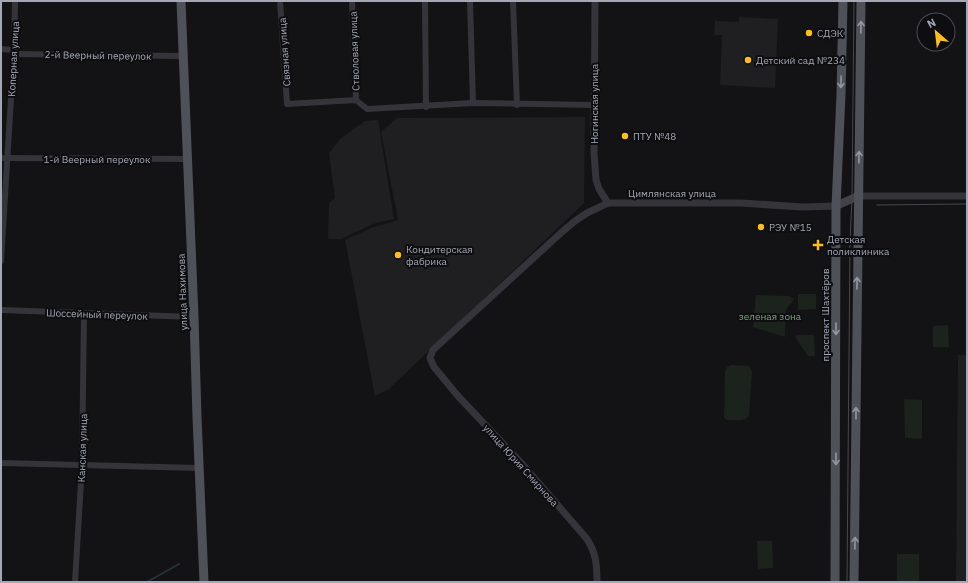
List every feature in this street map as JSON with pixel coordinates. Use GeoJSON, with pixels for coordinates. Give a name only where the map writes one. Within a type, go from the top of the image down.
{"type":"FeatureCollection","features":[{"type":"Feature","properties":{"kind":"main road","name":"улица Нахимова"},"geometry":{"type":"LineString","coordinates":[[181,1],[186,159],[194,317],[204,582]]}},
{"type":"Feature","properties":{"kind":"main road","name":"проспект Шахтёров"},"geometry":{"type":"LineString","coordinates":[[835,582],[836,206],[843,1]]}},
{"type":"Feature","properties":{"kind":"main road"},"geometry":{"type":"LineString","coordinates":[[854,582],[861,1]]}},
{"type":"Feature","properties":{"kind":"main road","name":"Цимлянская улица"},"geometry":{"type":"LineString","coordinates":[[836,206],[858,196]]}},
{"type":"Feature","properties":{"kind":"street","name":"Коперная улица"},"geometry":{"type":"LineString","coordinates":[[1,261],[4,158],[14,52],[15,1]]}},
{"type":"Feature","properties":{"kind":"street","name":"Связная улица"},"geometry":{"type":"LineString","coordinates":[[280,1],[287,104],[356,100]]}},
{"type":"Feature","properties":{"kind":"street","name":"Стволовая улица"},"geometry":{"type":"LineString","coordinates":[[352,1],[356,100]]}},
{"type":"Feature","properties":{"kind":"street"},"geometry":{"type":"LineString","coordinates":[[425,1],[426,107]]}},
{"type":"Feature","properties":{"kind":"street"},"geometry":{"type":"LineString","coordinates":[[470,1],[473,103]]}},
{"type":"Feature","properties":{"kind":"street"},"geometry":{"type":"LineString","coordinates":[[513,1],[517,105]]}},
{"type":"Feature","properties":{"kind":"street","name":"Ногинская улица"},"geometry":{"type":"LineString","coordinates":[[595,1],[594,152],[596,180],[599,189],[608,204]]}},
{"type":"Feature","properties":{"kind":"street","name":"2-й Веерный переулок"},"geometry":{"type":"LineString","coordinates":[[1,49],[14,52],[183,56]]}},
{"type":"Feature","properties":{"kind":"street"},"geometry":{"type":"LineString","coordinates":[[356,100],[367,109],[426,107],[473,103],[594,106]]}},
{"type":"Feature","properties":{"kind":"street","name":"1-й Веерный переулок"},"geometry":{"type":"LineString","coordinates":[[4,158],[186,159]]}},
{"type":"Feature","properties":{"kind":"street","name":"Цимлянская улица"},"geometry":{"type":"LineString","coordinates":[[858,196],[967,196]]}},
{"type":"Feature","properties":{"kind":"street","name":"Цимлянская улица"},"geometry":{"type":"LineString","coordinates":[[431,355],[437,346],[562,231],[587,213],[608,204],[741,203],[802,207],[836,206]]}},
{"type":"Feature","properties":{"kind":"street","name":"Шоссейный переулок"},"geometry":{"type":"LineString","coordinates":[[1,310],[194,317]]}},
{"type":"Feature","properties":{"kind":"street","name":"Канская улица"},"geometry":{"type":"LineString","coordinates":[[75,582],[82,465],[84,313]]}},
{"type":"Feature","properties":{"kind":"street","name":"улица Юрия Смирнова"},"geometry":{"type":"LineString","coordinates":[[431,355],[431,363],[458,396],[523,465],[587,538],[593,548],[596,562],[597,582]]}},
{"type":"Feature","properties":{"kind":"street"},"geometry":{"type":"LineString","coordinates":[[1,463],[199,468]]}},
{"type":"Feature","properties":{"kind":"shaded area","name":"Детский сад №234"},"geometry":{"type":"Polygon","coordinates":[[[739,17],[778,19],[775,88],[720,85],[722,35],[714,35],[715,21],[739,22],[739,17]]]}},
{"type":"Feature","properties":{"kind":"shaded area"},"geometry":{"type":"Polygon","coordinates":[[[585,117],[584,203],[389,389],[375,396],[345,240],[371,228],[398,220],[381,132],[397,118],[585,117]]]}},
{"type":"Feature","properties":{"kind":"shaded area"},"geometry":{"type":"Polygon","coordinates":[[[378,120],[394,219],[373,224],[341,239],[328,239],[329,203],[335,198],[329,153],[340,139],[365,121],[378,120]]]}},
{"type":"Feature","properties":{"kind":"shaded area"},"geometry":{"type":"Polygon","coordinates":[[[958,355],[967,355],[967,582],[956,582],[958,355]]]}},
{"type":"Feature","properties":{"kind":"green space"},"geometry":{"type":"Polygon","coordinates":[[[798,294],[816,294],[816,309],[798,310],[798,294]]]}},
{"type":"Feature","properties":{"kind":"green space","name":"зеленая зона"},"geometry":{"type":"Polygon","coordinates":[[[756,295],[789,296],[794,299],[786,310],[785,337],[753,327],[756,295]]]}},
{"type":"Feature","properties":{"kind":"green space"},"geometry":{"type":"Polygon","coordinates":[[[948,325],[949,347],[933,347],[933,326],[948,325]]]}},
{"type":"Feature","properties":{"kind":"green space"},"geometry":{"type":"Polygon","coordinates":[[[797,335],[814,335],[815,356],[808,356],[795,337],[797,335]]]}},
{"type":"Feature","properties":{"kind":"green space"},"geometry":{"type":"Polygon","coordinates":[[[731,365],[749,366],[752,372],[749,416],[742,420],[727,420],[724,418],[725,371],[727,367],[731,365]]]}},
{"type":"Feature","properties":{"kind":"green space"},"geometry":{"type":"Polygon","coordinates":[[[904,399],[922,400],[922,439],[905,438],[904,399]]]}},
{"type":"Feature","properties":{"kind":"green space"},"geometry":{"type":"Polygon","coordinates":[[[757,541],[772,541],[773,568],[758,569],[757,541]]]}},
{"type":"Feature","properties":{"kind":"green space"},"geometry":{"type":"Polygon","coordinates":[[[897,554],[919,554],[919,582],[897,582],[897,554]]]}},
{"type":"Feature","properties":{"kind":"waterway"},"geometry":{"type":"LineString","coordinates":[[147,582],[179,564]]}},
{"type":"Feature","properties":{"kind":"tram line"},"geometry":{"type":"LineString","coordinates":[[847,582],[854,1]]}},
{"type":"Feature","properties":{"kind":"tram line"},"geometry":{"type":"LineString","coordinates":[[877,205],[967,204]]}},
{"type":"Feature","properties":{"kind":"place","name":"СДЭК"},"geometry":{"type":"Point","coordinates":[809,33]}},
{"type":"Feature","properties":{"kind":"place","name":"Детский сад №234"},"geometry":{"type":"Point","coordinates":[748,60]}},
{"type":"Feature","properties":{"kind":"place","name":"ПТУ №48"},"geometry":{"type":"Point","coordinates":[625,136]}},
{"type":"Feature","properties":{"kind":"place","name":"РЭУ №15"},"geometry":{"type":"Point","coordinates":[761,227]}},
{"type":"Feature","properties":{"kind":"place","name":"Детская поликлиника"},"geometry":{"type":"Point","coordinates":[818,245]}},
{"type":"Feature","properties":{"kind":"place","name":"Кондитерская фабрика"},"geometry":{"type":"Point","coordinates":[398,255]}}]}
